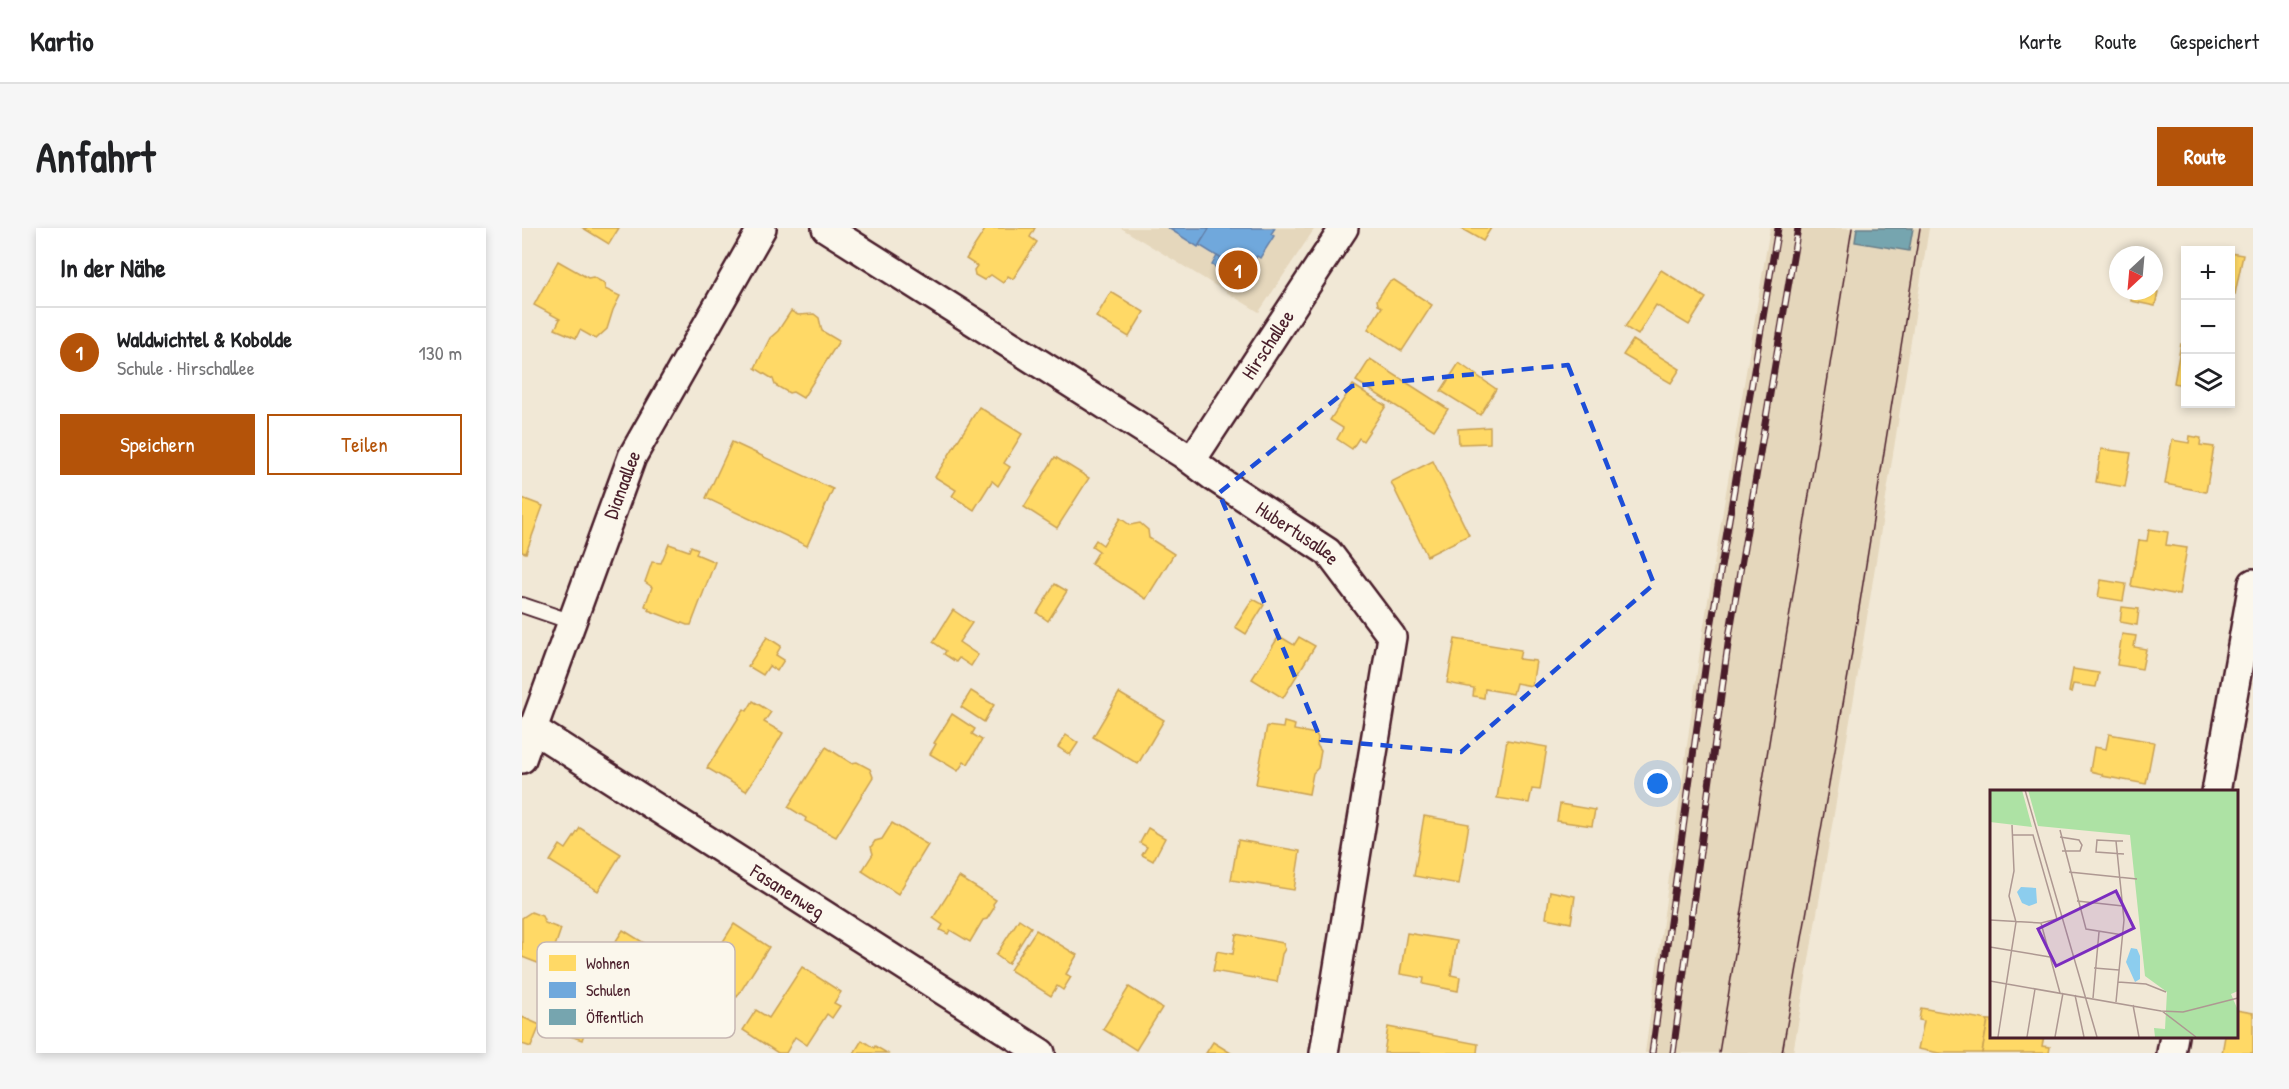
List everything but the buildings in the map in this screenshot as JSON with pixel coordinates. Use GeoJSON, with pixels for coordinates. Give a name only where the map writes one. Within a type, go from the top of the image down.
{"type":"FeatureCollection","features":[{"type":"Feature","properties":{"kind":"street","name":"Dianaallee"},"geometry":{"type":"LineString","coordinates":[[522,759],[632,458],[762,228]]}},
{"type":"Feature","properties":{"kind":"street","name":"Hubertusallee"},"geometry":{"type":"LineString","coordinates":[[826,228],[1192,460],[1212,476],[1329,552],[1392,637],[1324,1053]]}},
{"type":"Feature","properties":{"kind":"street","name":"Hirschallee"},"geometry":{"type":"LineString","coordinates":[[1192,460],[1344,228]]}},
{"type":"Feature","properties":{"kind":"street"},"geometry":{"type":"LineString","coordinates":[[2216,790],[2253,583]]}},
{"type":"Feature","properties":{"kind":"street","name":"Fasanenweg"},"geometry":{"type":"LineString","coordinates":[[533,729],[1041,1053]]}},
{"type":"Feature","properties":{"kind":"street"},"geometry":{"type":"LineString","coordinates":[[2171,1053],[2174,1038]]}},
{"type":"Feature","properties":{"kind":"lane"},"geometry":{"type":"LineString","coordinates":[[522,605],[572,622]]}},
{"type":"Feature","properties":{"kind":"highlighted area"},"geometry":{"type":"Polygon","coordinates":[[[1568,365],[1654,584],[1461,752],[1321,740],[1219,493],[1352,386],[1568,365]]]}},
{"type":"Feature","properties":{"kind":"shaded area"},"geometry":{"type":"Polygon","coordinates":[[[1121,228],[1315,228],[1259,312],[1121,228]]]}},
{"type":"Feature","properties":{"kind":"shaded area"},"geometry":{"type":"Polygon","coordinates":[[[1770,228],[1929,228],[1858,674],[1793,1053],[1645,1053],[1701,643],[1770,228]]]}},
{"type":"Feature","properties":{"kind":"tram line"},"geometry":{"type":"LineString","coordinates":[[1719,1053],[1852,228]]}},
{"type":"Feature","properties":{"kind":"tram line"},"geometry":{"type":"LineString","coordinates":[[1782,1053],[1851,658],[1920,228]]}},
{"type":"Feature","properties":{"kind":"railway"},"geometry":{"type":"LineString","coordinates":[[1652,1053],[1710,633],[1778,228]]}},
{"type":"Feature","properties":{"kind":"railway"},"geometry":{"type":"LineString","coordinates":[[1673,1053],[1729,637],[1798,228]]}},
{"type":"Feature","properties":{"kind":"place","name":"Waldwichtel & Kobolde"},"geometry":{"type":"Point","coordinates":[1238,270]}}]}
